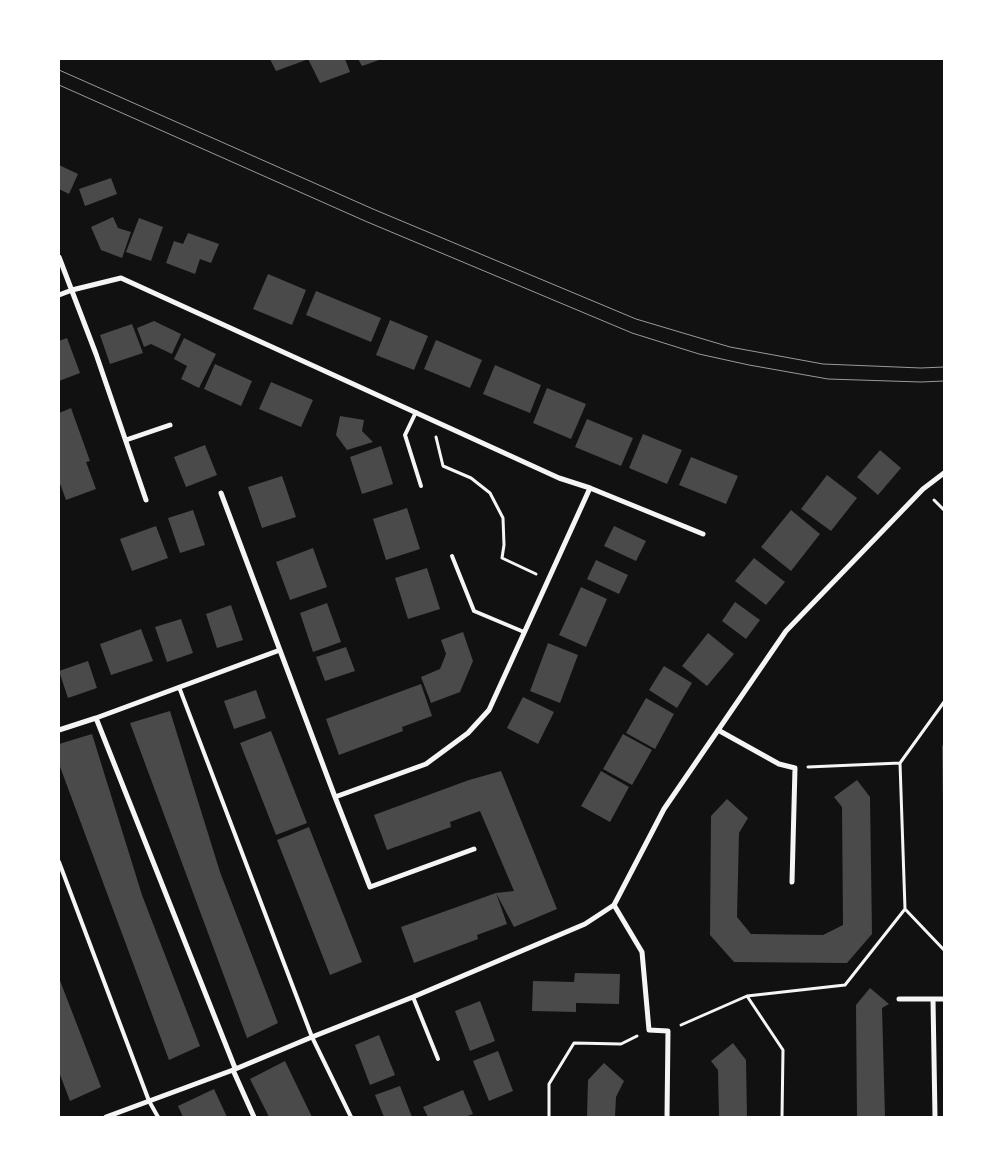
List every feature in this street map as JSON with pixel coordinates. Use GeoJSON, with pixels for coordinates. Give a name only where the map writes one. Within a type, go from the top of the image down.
{"type":"FeatureCollection","features":[{"type":"Feature","properties":{"kind":"street"},"geometry":{"type":"LineString","coordinates":[[59,257],[96,354],[146,500]]}},
{"type":"Feature","properties":{"kind":"street"},"geometry":{"type":"LineString","coordinates":[[59,295],[121,278],[559,478],[590,488],[702,534]]}},
{"type":"Feature","properties":{"kind":"street"},"geometry":{"type":"LineString","coordinates":[[126,440],[170,425]]}},
{"type":"Feature","properties":{"kind":"street"},"geometry":{"type":"LineString","coordinates":[[106,1117],[234,1069],[312,1036],[413,997],[585,924],[614,905],[664,809],[786,631],[923,488],[944,473]]}},
{"type":"Feature","properties":{"kind":"street"},"geometry":{"type":"LineString","coordinates":[[335,797],[426,764],[468,733],[489,710],[590,488]]}},
{"type":"Feature","properties":{"kind":"street"},"geometry":{"type":"LineString","coordinates":[[221,493],[370,887],[474,849]]}},
{"type":"Feature","properties":{"kind":"street"},"geometry":{"type":"LineString","coordinates":[[59,730],[280,650]]}},
{"type":"Feature","properties":{"kind":"street"},"geometry":{"type":"LineString","coordinates":[[96,718],[254,1117]]}},
{"type":"Feature","properties":{"kind":"street"},"geometry":{"type":"LineString","coordinates":[[718,730],[779,764],[795,768],[792,882]]}},
{"type":"Feature","properties":{"kind":"street"},"geometry":{"type":"LineString","coordinates":[[614,905],[642,952],[649,1030],[668,1031],[667,1117]]}},
{"type":"Feature","properties":{"kind":"street"},"geometry":{"type":"LineString","coordinates":[[899,998],[944,999]]}},
{"type":"Feature","properties":{"kind":"street"},"geometry":{"type":"LineString","coordinates":[[933,998],[935,1117]]}},
{"type":"Feature","properties":{"kind":"lane"},"geometry":{"type":"LineString","coordinates":[[416,412],[405,435],[421,486]]}},
{"type":"Feature","properties":{"kind":"lane"},"geometry":{"type":"LineString","coordinates":[[452,556],[474,611],[524,632]]}},
{"type":"Feature","properties":{"kind":"lane"},"geometry":{"type":"LineString","coordinates":[[180,687],[312,1036],[351,1117]]}},
{"type":"Feature","properties":{"kind":"lane"},"geometry":{"type":"LineString","coordinates":[[59,862],[149,1101],[158,1117]]}},
{"type":"Feature","properties":{"kind":"lane"},"geometry":{"type":"LineString","coordinates":[[413,997],[438,1059]]}},
{"type":"Feature","properties":{"kind":"path"},"geometry":{"type":"LineString","coordinates":[[431,420],[443,466],[471,478],[490,493],[503,518],[504,545],[502,558],[548,579]]}},
{"type":"Feature","properties":{"kind":"path"},"geometry":{"type":"LineString","coordinates":[[668,1031],[747,996],[845,985],[905,910],[900,763],[944,702]]}},
{"type":"Feature","properties":{"kind":"path"},"geometry":{"type":"LineString","coordinates":[[795,768],[900,763]]}},
{"type":"Feature","properties":{"kind":"path"},"geometry":{"type":"LineString","coordinates":[[905,910],[944,950]]}},
{"type":"Feature","properties":{"kind":"path"},"geometry":{"type":"LineString","coordinates":[[747,996],[783,1050],[782,1117]]}},
{"type":"Feature","properties":{"kind":"path"},"geometry":{"type":"LineString","coordinates":[[550,1117],[548,1084],[574,1043],[621,1044],[649,1030]]}},
{"type":"Feature","properties":{"kind":"building"},"geometry":{"type":"Polygon","coordinates":[[[270,59],[306,59],[306,60],[276,71],[270,59]]]}},
{"type":"Feature","properties":{"kind":"building"},"geometry":{"type":"Polygon","coordinates":[[[308,59],[345,59],[350,72],[320,83],[308,59]]]}},
{"type":"Feature","properties":{"kind":"building"},"geometry":{"type":"Polygon","coordinates":[[[358,59],[382,59],[362,66],[358,59]]]}},
{"type":"Feature","properties":{"kind":"building"},"geometry":{"type":"Polygon","coordinates":[[[59,165],[78,174],[69,194],[59,189],[59,165]]]}},
{"type":"Feature","properties":{"kind":"building"},"geometry":{"type":"Polygon","coordinates":[[[111,178],[117,194],[85,206],[79,189],[111,178]]]}},
{"type":"Feature","properties":{"kind":"building"},"geometry":{"type":"Polygon","coordinates":[[[113,217],[118,228],[131,232],[122,258],[101,250],[91,227],[113,217]]]}},
{"type":"Feature","properties":{"kind":"building"},"geometry":{"type":"Polygon","coordinates":[[[139,218],[163,227],[151,261],[126,252],[139,218]]]}},
{"type":"Feature","properties":{"kind":"building"},"geometry":{"type":"Polygon","coordinates":[[[188,233],[219,244],[211,263],[200,259],[195,274],[166,263],[174,241],[183,244],[188,233]]]}},
{"type":"Feature","properties":{"kind":"building"},"geometry":{"type":"Polygon","coordinates":[[[268,274],[306,290],[292,325],[253,309],[268,274]]]}},
{"type":"Feature","properties":{"kind":"building"},"geometry":{"type":"Polygon","coordinates":[[[316,291],[381,318],[371,342],[306,315],[316,291]]]}},
{"type":"Feature","properties":{"kind":"building"},"geometry":{"type":"Polygon","coordinates":[[[390,320],[428,336],[414,370],[376,355],[390,320]]]}},
{"type":"Feature","properties":{"kind":"building"},"geometry":{"type":"Polygon","coordinates":[[[154,321],[181,334],[172,354],[151,344],[144,347],[137,328],[154,321]]]}},
{"type":"Feature","properties":{"kind":"building"},"geometry":{"type":"Polygon","coordinates":[[[132,324],[143,353],[110,364],[100,335],[132,324]]]}},
{"type":"Feature","properties":{"kind":"building"},"geometry":{"type":"Polygon","coordinates":[[[67,338],[80,373],[59,381],[59,341],[67,338]]]}},
{"type":"Feature","properties":{"kind":"building"},"geometry":{"type":"Polygon","coordinates":[[[184,338],[216,354],[199,388],[181,379],[187,366],[174,359],[184,338]]]}},
{"type":"Feature","properties":{"kind":"building"},"geometry":{"type":"Polygon","coordinates":[[[436,340],[482,360],[470,388],[424,369],[436,340]]]}},
{"type":"Feature","properties":{"kind":"building"},"geometry":{"type":"Polygon","coordinates":[[[215,364],[252,381],[241,406],[204,389],[215,364]]]}},
{"type":"Feature","properties":{"kind":"building"},"geometry":{"type":"Polygon","coordinates":[[[495,365],[541,385],[530,413],[483,394],[495,365]]]}},
{"type":"Feature","properties":{"kind":"building"},"geometry":{"type":"Polygon","coordinates":[[[271,382],[313,400],[301,427],[259,409],[271,382]]]}},
{"type":"Feature","properties":{"kind":"building"},"geometry":{"type":"Polygon","coordinates":[[[547,388],[586,404],[571,439],[533,423],[547,388]]]}},
{"type":"Feature","properties":{"kind":"building"},"geometry":{"type":"Polygon","coordinates":[[[71,408],[90,461],[86,462],[96,489],[66,500],[59,481],[59,413],[71,408]]]}},
{"type":"Feature","properties":{"kind":"building"},"geometry":{"type":"Polygon","coordinates":[[[340,416],[364,420],[362,431],[373,442],[347,450],[336,435],[340,416]]]}},
{"type":"Feature","properties":{"kind":"building"},"geometry":{"type":"Polygon","coordinates":[[[587,419],[633,438],[621,466],[575,447],[587,419]]]}},
{"type":"Feature","properties":{"kind":"building"},"geometry":{"type":"Polygon","coordinates":[[[643,434],[682,450],[667,484],[629,468],[643,434]]]}},
{"type":"Feature","properties":{"kind":"building"},"geometry":{"type":"Polygon","coordinates":[[[205,445],[217,475],[186,487],[174,457],[205,445]]]}},
{"type":"Feature","properties":{"kind":"building"},"geometry":{"type":"Polygon","coordinates":[[[381,446],[393,484],[362,494],[350,457],[381,446]]]}},
{"type":"Feature","properties":{"kind":"building"},"geometry":{"type":"Polygon","coordinates":[[[880,450],[901,468],[878,495],[857,477],[880,450]]]}},
{"type":"Feature","properties":{"kind":"building"},"geometry":{"type":"Polygon","coordinates":[[[691,457],[738,476],[726,504],[679,485],[691,457]]]}},
{"type":"Feature","properties":{"kind":"building"},"geometry":{"type":"Polygon","coordinates":[[[827,475],[857,498],[831,531],[801,509],[827,475]]]}},
{"type":"Feature","properties":{"kind":"building"},"geometry":{"type":"Polygon","coordinates":[[[282,476],[296,517],[262,528],[248,487],[282,476]]]}},
{"type":"Feature","properties":{"kind":"building"},"geometry":{"type":"Polygon","coordinates":[[[407,508],[420,549],[386,560],[373,519],[407,508]]]}},
{"type":"Feature","properties":{"kind":"building"},"geometry":{"type":"Polygon","coordinates":[[[193,510],[205,545],[180,553],[168,518],[193,510]]]}},
{"type":"Feature","properties":{"kind":"building"},"geometry":{"type":"Polygon","coordinates":[[[791,510],[820,534],[791,571],[761,547],[791,510]]]}},
{"type":"Feature","properties":{"kind":"building"},"geometry":{"type":"Polygon","coordinates":[[[156,526],[168,558],[132,571],[120,539],[156,526]]]}},
{"type":"Feature","properties":{"kind":"building"},"geometry":{"type":"Polygon","coordinates":[[[614,526],[646,541],[636,561],[604,546],[614,526]]]}},
{"type":"Feature","properties":{"kind":"building"},"geometry":{"type":"Polygon","coordinates":[[[313,548],[327,587],[290,600],[276,562],[313,548]]]}},
{"type":"Feature","properties":{"kind":"building"},"geometry":{"type":"Polygon","coordinates":[[[754,558],[785,582],[766,605],[735,581],[754,558]]]}},
{"type":"Feature","properties":{"kind":"building"},"geometry":{"type":"Polygon","coordinates":[[[596,560],[628,575],[619,594],[587,579],[596,560]]]}},
{"type":"Feature","properties":{"kind":"building"},"geometry":{"type":"Polygon","coordinates":[[[427,568],[440,609],[408,619],[395,578],[427,568]]]}},
{"type":"Feature","properties":{"kind":"building"},"geometry":{"type":"Polygon","coordinates":[[[581,587],[607,599],[586,647],[559,635],[581,587]]]}},
{"type":"Feature","properties":{"kind":"building"},"geometry":{"type":"Polygon","coordinates":[[[735,602],[760,620],[746,639],[722,621],[735,602]]]}},
{"type":"Feature","properties":{"kind":"building"},"geometry":{"type":"Polygon","coordinates":[[[327,603],[341,642],[313,652],[300,613],[327,603]]]}},
{"type":"Feature","properties":{"kind":"building"},"geometry":{"type":"Polygon","coordinates":[[[231,605],[243,640],[217,648],[206,614],[231,605]]]}},
{"type":"Feature","properties":{"kind":"building"},"geometry":{"type":"Polygon","coordinates":[[[181,619],[193,653],[167,662],[155,627],[181,619]]]}},
{"type":"Feature","properties":{"kind":"building"},"geometry":{"type":"Polygon","coordinates":[[[141,629],[153,661],[111,675],[100,644],[141,629]]]}},
{"type":"Feature","properties":{"kind":"building"},"geometry":{"type":"Polygon","coordinates":[[[463,632],[473,661],[460,692],[431,703],[421,677],[440,669],[446,654],[441,640],[463,632]]]}},
{"type":"Feature","properties":{"kind":"building"},"geometry":{"type":"Polygon","coordinates":[[[708,633],[734,654],[707,686],[682,666],[708,633]]]}},
{"type":"Feature","properties":{"kind":"building"},"geometry":{"type":"Polygon","coordinates":[[[548,643],[578,655],[560,703],[530,691],[548,643]]]}},
{"type":"Feature","properties":{"kind":"building"},"geometry":{"type":"Polygon","coordinates":[[[346,647],[355,671],[325,681],[316,657],[346,647]]]}},
{"type":"Feature","properties":{"kind":"building"},"geometry":{"type":"Polygon","coordinates":[[[88,661],[97,688],[68,698],[59,671],[88,661]]]}},
{"type":"Feature","properties":{"kind":"building"},"geometry":{"type":"Polygon","coordinates":[[[664,666],[692,683],[677,708],[649,690],[664,666]]]}},
{"type":"Feature","properties":{"kind":"building"},"geometry":{"type":"Polygon","coordinates":[[[421,684],[432,716],[402,727],[403,731],[339,755],[326,719],[421,684]]]}},
{"type":"Feature","properties":{"kind":"building"},"geometry":{"type":"Polygon","coordinates":[[[256,690],[266,718],[234,729],[224,701],[256,690]]]}},
{"type":"Feature","properties":{"kind":"building"},"geometry":{"type":"Polygon","coordinates":[[[523,697],[554,712],[538,744],[507,728],[523,697]]]}},
{"type":"Feature","properties":{"kind":"building"},"geometry":{"type":"Polygon","coordinates":[[[646,698],[674,714],[655,749],[626,733],[646,698]]]}},
{"type":"Feature","properties":{"kind":"building"},"geometry":{"type":"Polygon","coordinates":[[[170,711],[220,872],[278,1023],[247,1038],[130,723],[170,711]]]}},
{"type":"Feature","properties":{"kind":"building"},"geometry":{"type":"Polygon","coordinates":[[[271,731],[307,823],[276,835],[240,743],[271,731]]]}},
{"type":"Feature","properties":{"kind":"building"},"geometry":{"type":"Polygon","coordinates":[[[92,734],[142,895],[200,1046],[169,1060],[59,764],[59,744],[92,734]]]}},
{"type":"Feature","properties":{"kind":"building"},"geometry":{"type":"Polygon","coordinates":[[[623,734],[652,750],[632,785],[603,769],[623,734]]]}},
{"type":"Feature","properties":{"kind":"building"},"geometry":{"type":"Polygon","coordinates":[[[944,743],[944,806],[943,806],[942,746],[944,743]]]}},
{"type":"Feature","properties":{"kind":"building"},"geometry":{"type":"Polygon","coordinates":[[[501,771],[557,909],[514,927],[496,893],[514,891],[480,811],[450,822],[451,827],[387,850],[374,815],[469,780],[501,771]]]}},
{"type":"Feature","properties":{"kind":"building"},"geometry":{"type":"Polygon","coordinates":[[[601,771],[629,787],[610,822],[581,806],[601,771]]]}},
{"type":"Feature","properties":{"kind":"building"},"geometry":{"type":"Polygon","coordinates":[[[857,780],[870,797],[872,934],[847,963],[734,962],[710,935],[711,816],[727,799],[748,818],[739,833],[737,917],[751,934],[823,935],[843,925],[842,807],[834,797],[857,780]]]}},
{"type":"Feature","properties":{"kind":"building"},"geometry":{"type":"Polygon","coordinates":[[[309,827],[362,962],[330,975],[277,840],[309,827]]]}},
{"type":"Feature","properties":{"kind":"building"},"geometry":{"type":"Polygon","coordinates":[[[496,893],[507,924],[477,935],[478,939],[414,963],[401,927],[496,893]]]}},
{"type":"Feature","properties":{"kind":"building"},"geometry":{"type":"Polygon","coordinates":[[[575,973],[620,974],[619,1004],[576,1003],[576,1012],[532,1011],[533,981],[574,982],[575,973]]]}},
{"type":"Feature","properties":{"kind":"building"},"geometry":{"type":"Polygon","coordinates":[[[59,978],[101,1087],[70,1101],[59,1072],[59,978]]]}},
{"type":"Feature","properties":{"kind":"building"},"geometry":{"type":"Polygon","coordinates":[[[870,988],[889,1004],[882,1008],[885,1117],[857,1117],[856,1005],[870,988]]]}},
{"type":"Feature","properties":{"kind":"building"},"geometry":{"type":"Polygon","coordinates":[[[480,1001],[495,1041],[470,1051],[455,1011],[480,1001]]]}},
{"type":"Feature","properties":{"kind":"building"},"geometry":{"type":"Polygon","coordinates":[[[379,1035],[395,1075],[370,1085],[355,1045],[379,1035]]]}},
{"type":"Feature","properties":{"kind":"building"},"geometry":{"type":"Polygon","coordinates":[[[733,1043],[746,1060],[747,1117],[719,1117],[718,1070],[711,1061],[733,1043]]]}},
{"type":"Feature","properties":{"kind":"building"},"geometry":{"type":"Polygon","coordinates":[[[498,1051],[513,1091],[489,1101],[473,1061],[498,1051]]]}},
{"type":"Feature","properties":{"kind":"building"},"geometry":{"type":"Polygon","coordinates":[[[285,1061],[312,1117],[269,1117],[250,1079],[285,1061]]]}},
{"type":"Feature","properties":{"kind":"building"},"geometry":{"type":"Polygon","coordinates":[[[604,1063],[624,1081],[616,1097],[615,1117],[587,1117],[588,1080],[604,1063]]]}},
{"type":"Feature","properties":{"kind":"building"},"geometry":{"type":"Polygon","coordinates":[[[400,1086],[412,1117],[384,1117],[375,1095],[400,1086]]]}},
{"type":"Feature","properties":{"kind":"building"},"geometry":{"type":"Polygon","coordinates":[[[214,1089],[227,1117],[183,1117],[178,1106],[214,1089]]]}},
{"type":"Feature","properties":{"kind":"building"},"geometry":{"type":"Polygon","coordinates":[[[463,1090],[473,1114],[465,1117],[428,1117],[423,1107],[463,1090]]]}},
{"type":"Feature","properties":{"kind":"tram line"},"geometry":{"type":"LineString","coordinates":[[59,70],[373,209],[636,319],[730,347],[823,364],[921,368],[944,367]]}},
{"type":"Feature","properties":{"kind":"tram line"},"geometry":{"type":"LineString","coordinates":[[59,85],[365,221],[632,333],[699,354],[828,379],[944,381]]}}]}
